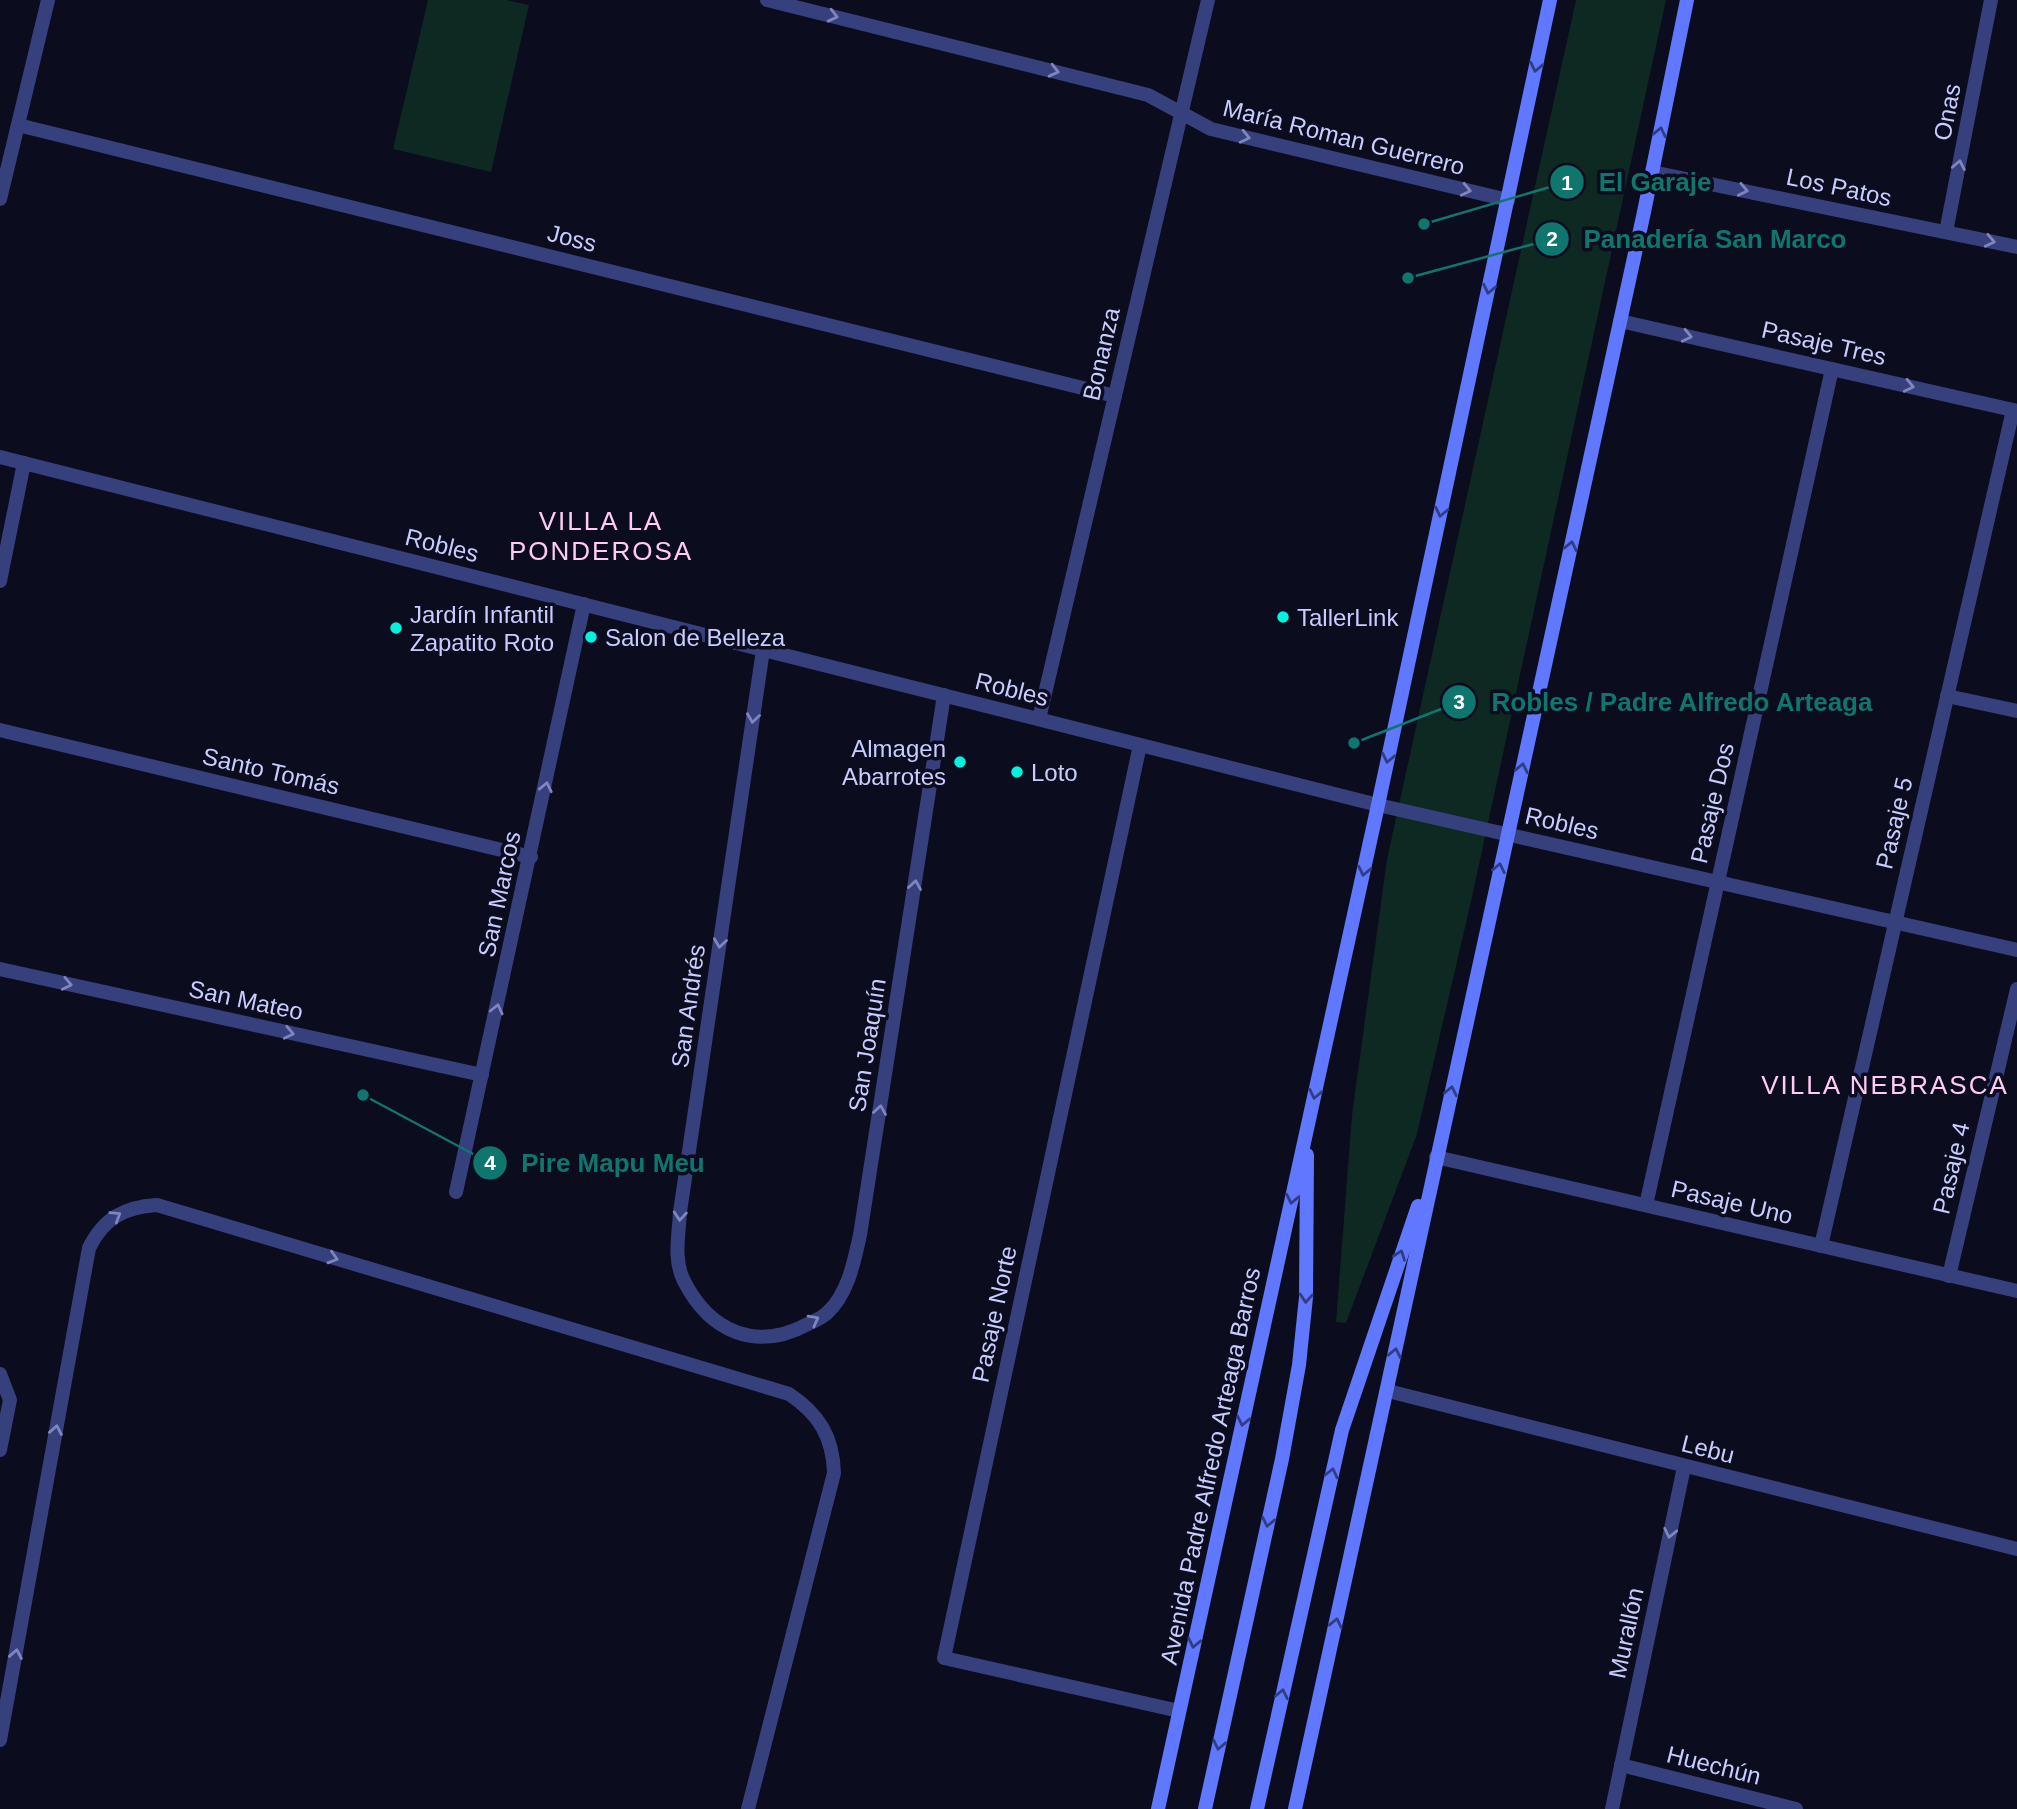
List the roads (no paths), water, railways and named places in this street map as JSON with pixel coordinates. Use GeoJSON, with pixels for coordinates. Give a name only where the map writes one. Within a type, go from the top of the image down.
{"type":"FeatureCollection","features":[{"type":"Feature","properties":{"kind":"main road","name":"Avenida Padre Alfredo Arteaga Barros"},"geometry":{"type":"LineString","coordinates":[[1158,1809],[1378,805],[1550,0]]}},
{"type":"Feature","properties":{"kind":"main road"},"geometry":{"type":"LineString","coordinates":[[1295,1809],[1388,1391],[1436,1157],[1688,0]]}},
{"type":"Feature","properties":{"kind":"main road","name":"Avenida Padre Alfredo Arteaga Barros"},"geometry":{"type":"LineString","coordinates":[[1205,1809],[1282,1459],[1299,1365],[1306,1297],[1307,1132]]}},
{"type":"Feature","properties":{"kind":"main road"},"geometry":{"type":"LineString","coordinates":[[1257,1809],[1342,1430],[1393,1274],[1436,1157]]}},
{"type":"Feature","properties":{"kind":"street"},"geometry":{"type":"LineString","coordinates":[[0,199],[48,0]]}},
{"type":"Feature","properties":{"kind":"street","name":"María Roman Guerrero"},"geometry":{"type":"LineString","coordinates":[[767,0],[1148,95],[1211,129],[1508,200]]}},
{"type":"Feature","properties":{"kind":"street","name":"Bonanza"},"geometry":{"type":"LineString","coordinates":[[1039,719],[1208,0]]}},
{"type":"Feature","properties":{"kind":"street","name":"Onas"},"geometry":{"type":"LineString","coordinates":[[1947,232],[1991,0]]}},
{"type":"Feature","properties":{"kind":"street","name":"Joss"},"geometry":{"type":"LineString","coordinates":[[18,125],[1115,396]]}},
{"type":"Feature","properties":{"kind":"street","name":"Los Patos"},"geometry":{"type":"LineString","coordinates":[[1652,172],[2017,247]]}},
{"type":"Feature","properties":{"kind":"street","name":"Pasaje Tres"},"geometry":{"type":"LineString","coordinates":[[1620,321],[2015,410]]}},
{"type":"Feature","properties":{"kind":"street","name":"Pasaje Dos"},"geometry":{"type":"LineString","coordinates":[[1646,1205],[1832,369]]}},
{"type":"Feature","properties":{"kind":"street","name":"Pasaje 5"},"geometry":{"type":"LineString","coordinates":[[1821,1246],[2015,410]]}},
{"type":"Feature","properties":{"kind":"street","name":"Robles"},"geometry":{"type":"LineString","coordinates":[[0,457],[1378,805],[2017,950]]}},
{"type":"Feature","properties":{"kind":"street"},"geometry":{"type":"LineString","coordinates":[[0,581],[24,463]]}},
{"type":"Feature","properties":{"kind":"street","name":"San Marcos"},"geometry":{"type":"LineString","coordinates":[[456,1192],[584,604]]}},
{"type":"Feature","properties":{"kind":"street","name":"San Andrés"},"geometry":{"type":"LineString","coordinates":[[750,1337],[722,1327],[703,1307],[683,1280],[677,1257],[680,1212],[763,650]]}},
{"type":"Feature","properties":{"kind":"street","name":"San Joaquín"},"geometry":{"type":"LineString","coordinates":[[750,1337],[770,1337],[795,1331],[827,1313],[849,1281],[860,1235],[944,695]]}},
{"type":"Feature","properties":{"kind":"street"},"geometry":{"type":"LineString","coordinates":[[1947,695],[2017,711]]}},
{"type":"Feature","properties":{"kind":"street","name":"Santo Tomás"},"geometry":{"type":"LineString","coordinates":[[0,730],[531,857]]}},
{"type":"Feature","properties":{"kind":"street","name":"Pasaje Norte"},"geometry":{"type":"LineString","coordinates":[[1140,744],[944,1658],[1179,1711]]}},
{"type":"Feature","properties":{"kind":"street","name":"San Mateo"},"geometry":{"type":"LineString","coordinates":[[0,969],[482,1075]]}},
{"type":"Feature","properties":{"kind":"street","name":"Pasaje 4"},"geometry":{"type":"LineString","coordinates":[[1949,1276],[2017,989]]}},
{"type":"Feature","properties":{"kind":"street","name":"Pasaje Uno"},"geometry":{"type":"LineString","coordinates":[[1436,1157],[2017,1291]]}},
{"type":"Feature","properties":{"kind":"street"},"geometry":{"type":"LineString","coordinates":[[0,1740],[89,1248],[97,1232],[115,1215],[140,1206],[157,1205],[789,1394],[805,1405],[828,1436],[834,1454],[834,1473],[748,1809]]}},
{"type":"Feature","properties":{"kind":"street"},"geometry":{"type":"LineString","coordinates":[[0,1374],[10,1400],[0,1450]]}},
{"type":"Feature","properties":{"kind":"street","name":"Lebu"},"geometry":{"type":"LineString","coordinates":[[1388,1391],[2017,1549]]}},
{"type":"Feature","properties":{"kind":"street","name":"Murallón"},"geometry":{"type":"LineString","coordinates":[[1612,1809],[1684,1467]]}},
{"type":"Feature","properties":{"kind":"street","name":"Huechún"},"geometry":{"type":"LineString","coordinates":[[1621,1765],[1796,1809]]}},
{"type":"Feature","properties":{"kind":"place","name":"El Garaje"},"geometry":{"type":"Point","coordinates":[1424,224]}},
{"type":"Feature","properties":{"kind":"place","name":"Panadería San Marco"},"geometry":{"type":"Point","coordinates":[1408,278]}},
{"type":"Feature","properties":{"kind":"place","name":"TallerLink"},"geometry":{"type":"Point","coordinates":[1283,617]}},
{"type":"Feature","properties":{"kind":"place","name":"Jardín Infantil Zapatito Roto"},"geometry":{"type":"Point","coordinates":[396,628]}},
{"type":"Feature","properties":{"kind":"place","name":"Salon de Belleza"},"geometry":{"type":"Point","coordinates":[591,637]}},
{"type":"Feature","properties":{"kind":"place","name":"Robles / Padre Alfredo Arteaga"},"geometry":{"type":"Point","coordinates":[1354,743]}},
{"type":"Feature","properties":{"kind":"place","name":"Almagen Abarrotes"},"geometry":{"type":"Point","coordinates":[960,762]}},
{"type":"Feature","properties":{"kind":"place","name":"Loto"},"geometry":{"type":"Point","coordinates":[1017,772]}},
{"type":"Feature","properties":{"kind":"place","name":"Pire Mapu Meu"},"geometry":{"type":"Point","coordinates":[363,1095]}},
{"type":"Feature","properties":{"kind":"district","name":"VILLA LA PONDEROSA"},"geometry":{"type":"Point","coordinates":[601,536]}},
{"type":"Feature","properties":{"kind":"district","name":"VILLA NEBRASCA"},"geometry":{"type":"Point","coordinates":[1885,1085]}}]}
